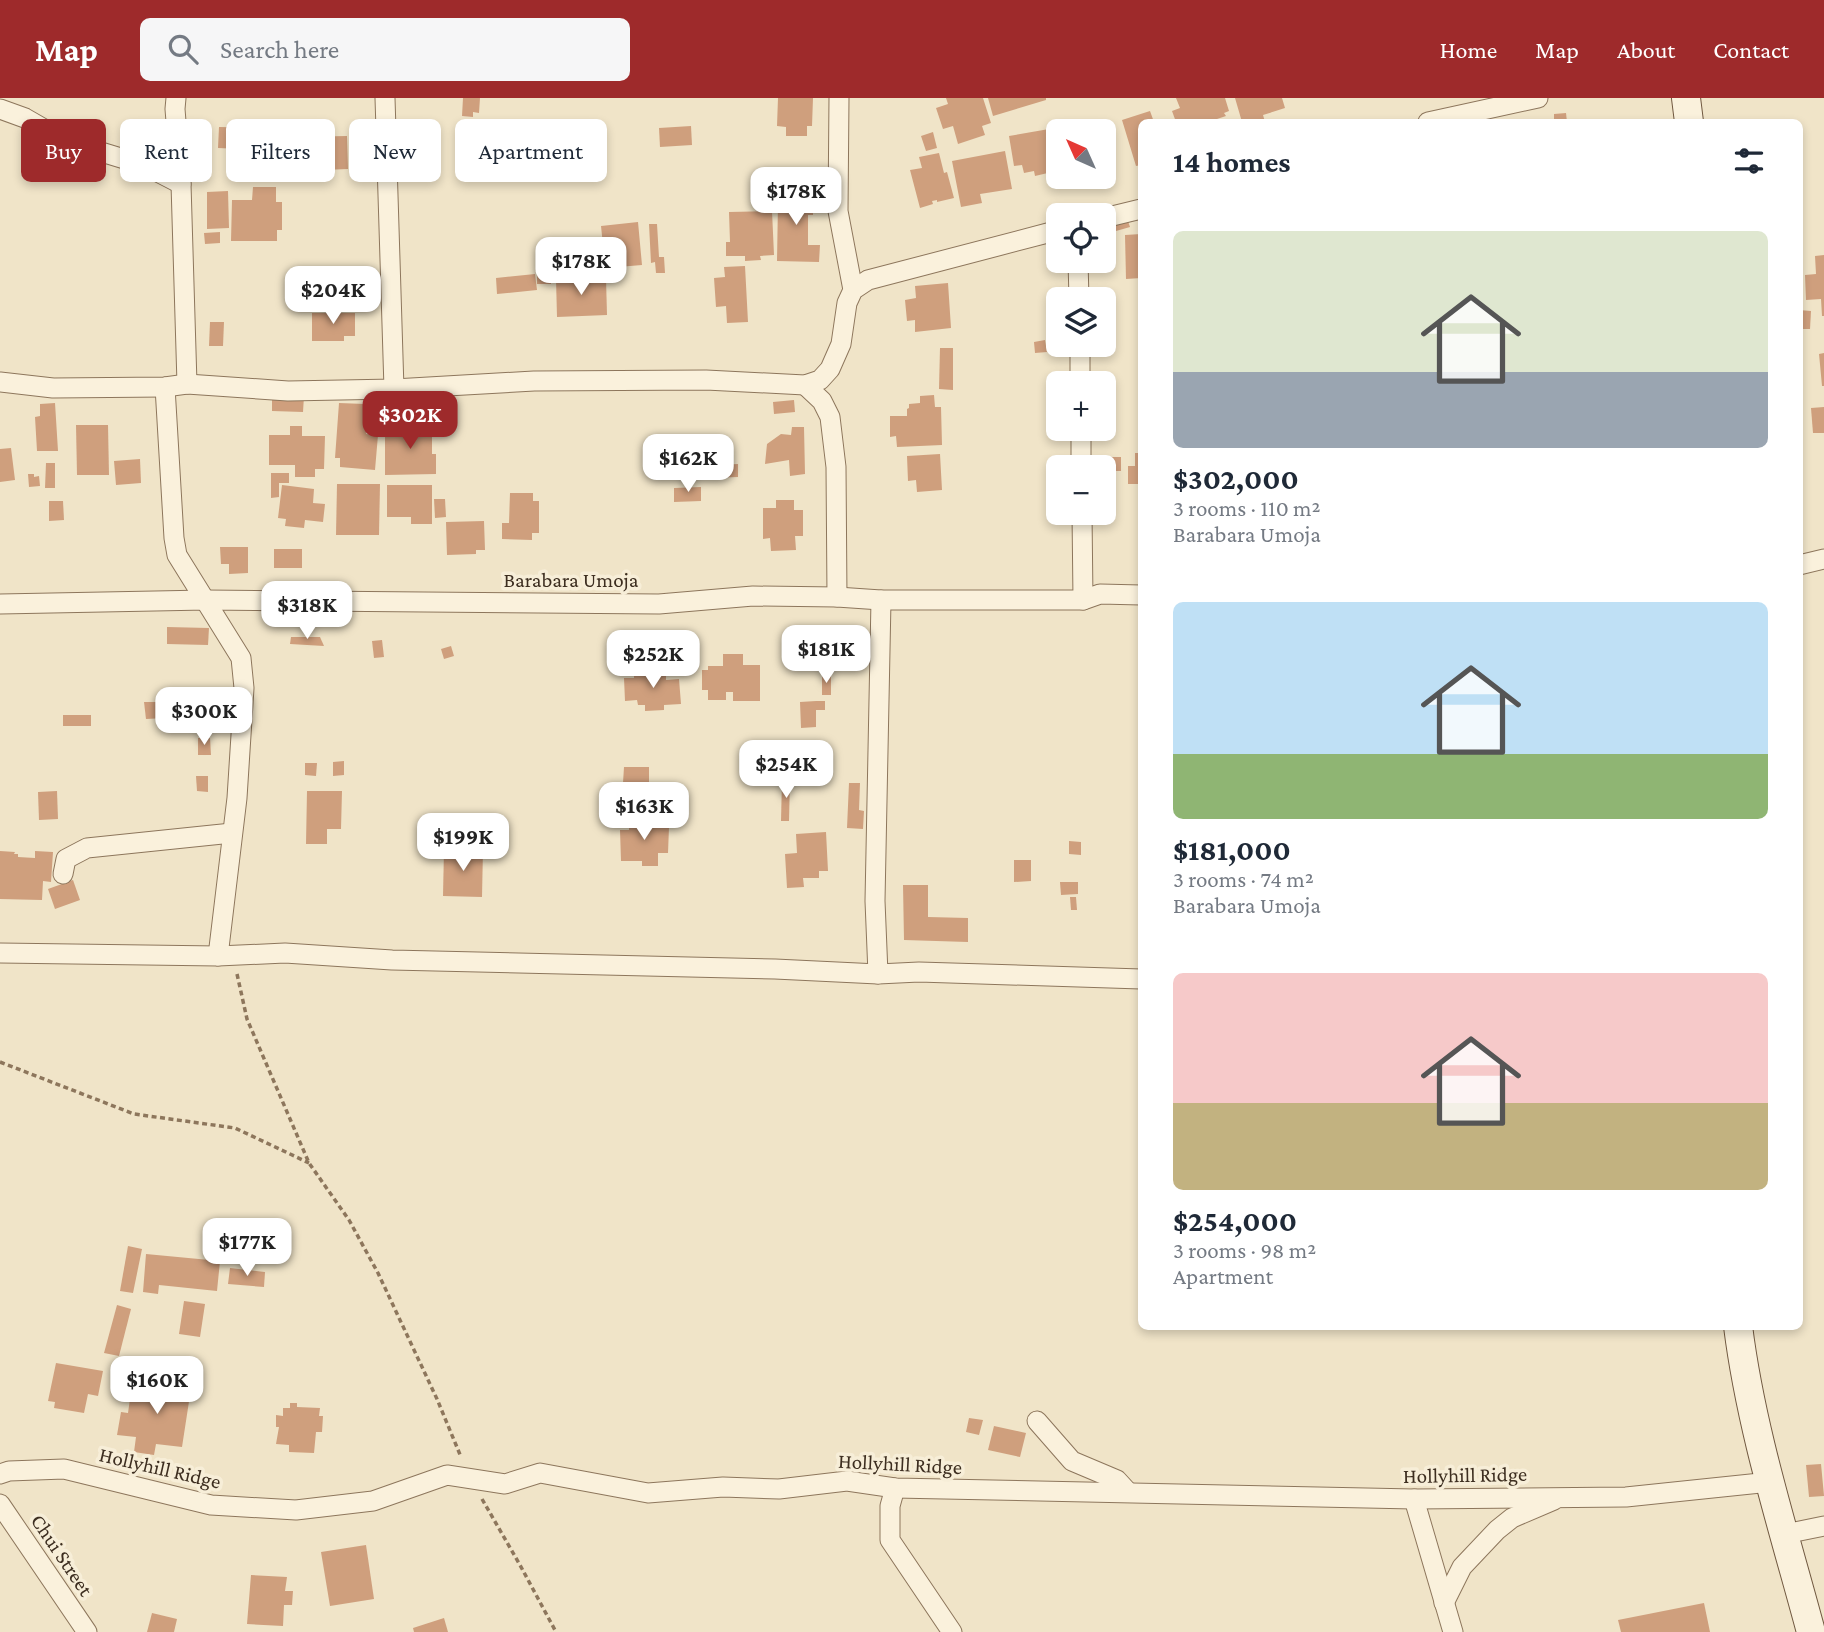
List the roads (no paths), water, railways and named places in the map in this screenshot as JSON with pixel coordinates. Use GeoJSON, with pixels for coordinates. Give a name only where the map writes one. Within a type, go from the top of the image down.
{"type":"FeatureCollection","features":[{"type":"Feature","properties":{"kind":"street"},"geometry":{"type":"LineString","coordinates":[[176,98],[174,109],[181,184],[187,384]]}},
{"type":"Feature","properties":{"kind":"street"},"geometry":{"type":"LineString","coordinates":[[385,98],[394,388]]}},
{"type":"Feature","properties":{"kind":"street"},"geometry":{"type":"LineString","coordinates":[[839,98],[838,211],[853,290]]}},
{"type":"Feature","properties":{"kind":"street"},"geometry":{"type":"LineString","coordinates":[[1452,119],[1538,98]]}},
{"type":"Feature","properties":{"kind":"street"},"geometry":{"type":"LineString","coordinates":[[1686,98],[1689,119]]}},
{"type":"Feature","properties":{"kind":"street"},"geometry":{"type":"LineString","coordinates":[[0,109],[25,118],[65,141],[144,165],[181,184]]}},
{"type":"Feature","properties":{"kind":"street"},"geometry":{"type":"LineString","coordinates":[[1116,215],[1138,210]]}},
{"type":"Feature","properties":{"kind":"street"},"geometry":{"type":"LineString","coordinates":[[0,382],[53,388],[165,387],[187,384],[288,391],[534,381],[706,380],[813,383],[830,369],[841,344],[847,303],[853,290],[868,280],[1046,233]]}},
{"type":"Feature","properties":{"kind":"street"},"geometry":{"type":"LineString","coordinates":[[813,383],[830,417],[836,467],[837,597]]}},
{"type":"Feature","properties":{"kind":"street"},"geometry":{"type":"LineString","coordinates":[[165,387],[177,555],[241,658],[244,688],[225,956]]}},
{"type":"Feature","properties":{"kind":"street"},"geometry":{"type":"LineString","coordinates":[[1082,525],[1083,600]]}},
{"type":"Feature","properties":{"kind":"street"},"geometry":{"type":"LineString","coordinates":[[1803,564],[1824,559]]}},
{"type":"Feature","properties":{"kind":"street","name":"Barabara Umoja"},"geometry":{"type":"LineString","coordinates":[[0,604],[206,600],[659,604],[752,596],[881,600],[1083,600],[1100,594],[1138,595]]}},
{"type":"Feature","properties":{"kind":"street"},"geometry":{"type":"LineString","coordinates":[[878,974],[875,901],[881,600]]}},
{"type":"Feature","properties":{"kind":"street"},"geometry":{"type":"LineString","coordinates":[[63,874],[66,859],[86,848],[232,833]]}},
{"type":"Feature","properties":{"kind":"street"},"geometry":{"type":"LineString","coordinates":[[0,953],[225,956],[285,953],[392,960],[1138,979]]}},
{"type":"Feature","properties":{"kind":"street"},"geometry":{"type":"LineString","coordinates":[[1739,1330],[1743,1363],[1770,1482],[1811,1632]]}},
{"type":"Feature","properties":{"kind":"street"},"geometry":{"type":"LineString","coordinates":[[1037,1421],[1072,1461],[1117,1480],[1128,1492]]}},
{"type":"Feature","properties":{"kind":"street","name":"Hollyhill Ridge"},"geometry":{"type":"LineString","coordinates":[[0,1474],[9,1471],[64,1469],[211,1505],[296,1510],[373,1501],[447,1475],[505,1484],[540,1472],[648,1493],[723,1487],[779,1489],[847,1481],[895,1488],[1414,1499],[1626,1497],[1770,1482]]}},
{"type":"Feature","properties":{"kind":"street"},"geometry":{"type":"LineString","coordinates":[[895,1488],[890,1506],[890,1540],[952,1632]]}},
{"type":"Feature","properties":{"kind":"street"},"geometry":{"type":"LineString","coordinates":[[1444,1604],[1462,1567],[1497,1530],[1512,1518],[1564,1496]]}},
{"type":"Feature","properties":{"kind":"street"},"geometry":{"type":"LineString","coordinates":[[1414,1499],[1444,1604],[1448,1631]]}},
{"type":"Feature","properties":{"kind":"street","name":"Chui Street"},"geometry":{"type":"LineString","coordinates":[[0,1504],[87,1632]]}},
{"type":"Feature","properties":{"kind":"street"},"geometry":{"type":"LineString","coordinates":[[1785,1534],[1824,1526]]}}]}
